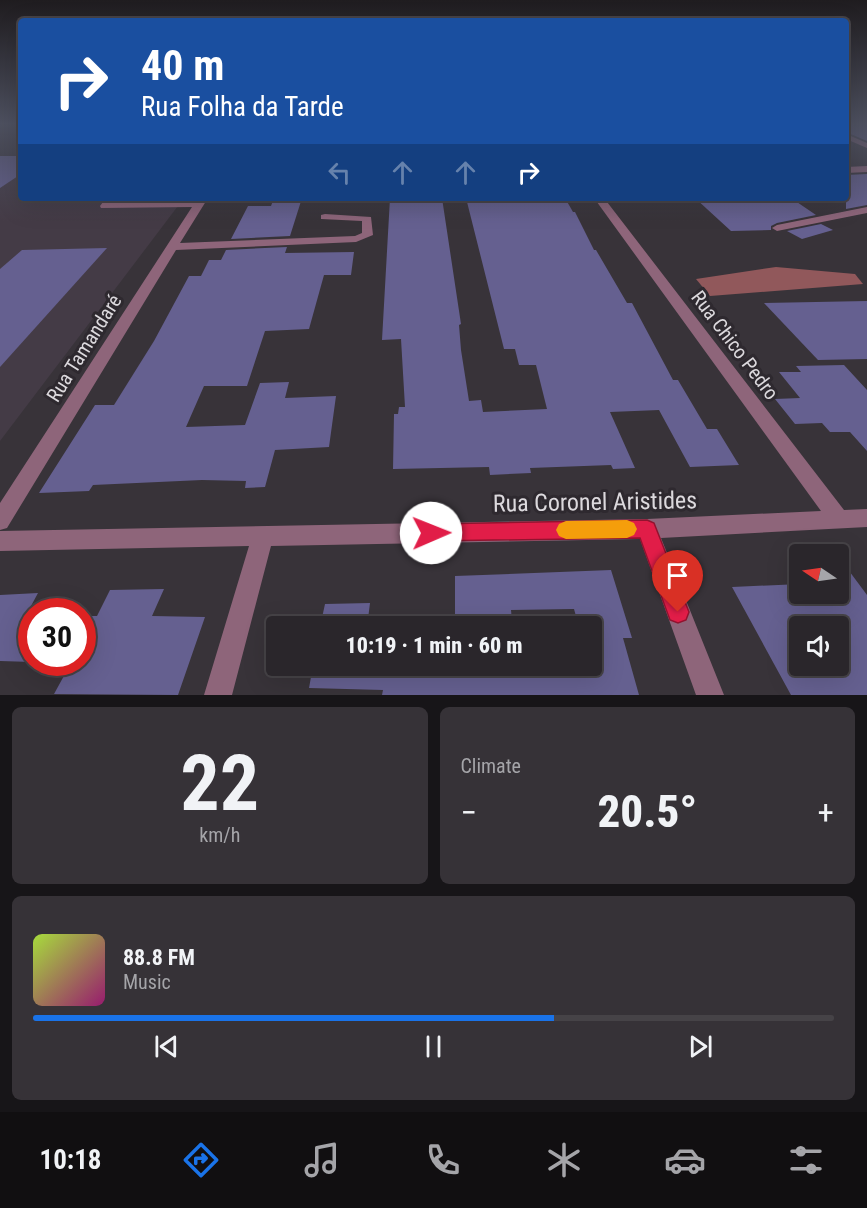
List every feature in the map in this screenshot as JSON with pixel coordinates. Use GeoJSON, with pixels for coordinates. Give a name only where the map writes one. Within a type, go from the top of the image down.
{"type":"FeatureCollection","features":[{"type":"Feature","properties":{"kind":"street"},"geometry":{"type":"LineString","coordinates":[[849,170],[867,170]]}},
{"type":"Feature","properties":{"kind":"street"},"geometry":{"type":"LineString","coordinates":[[109,201],[105,206],[202,201]]}},
{"type":"Feature","properties":{"kind":"street","name":"Rua Tamandaré"},"geometry":{"type":"LineString","coordinates":[[0,521],[202,201]]}},
{"type":"Feature","properties":{"kind":"street","name":"Rua Chico Pedro"},"geometry":{"type":"LineString","coordinates":[[601,201],[837,518]]}},
{"type":"Feature","properties":{"kind":"street"},"geometry":{"type":"LineString","coordinates":[[777,228],[867,210]]}},
{"type":"Feature","properties":{"kind":"street"},"geometry":{"type":"LineString","coordinates":[[173,247],[356,239],[367,235],[367,219],[325,217]]}},
{"type":"Feature","properties":{"kind":"street","name":"Rua Coronel Aristides"},"geometry":{"type":"LineString","coordinates":[[0,541],[647,529],[867,518]]}},
{"type":"Feature","properties":{"kind":"street"},"geometry":{"type":"LineString","coordinates":[[647,529],[710,695]]}},
{"type":"Feature","properties":{"kind":"street"},"geometry":{"type":"LineString","coordinates":[[218,695],[263,536]]}},
{"type":"Feature","properties":{"kind":"shaded area"},"geometry":{"type":"Polygon","coordinates":[[[0,156],[18,156],[18,201],[182,201],[0,441],[0,156]]]}},
{"type":"Feature","properties":{"kind":"shaded area"},"geometry":{"type":"Polygon","coordinates":[[[776,267],[855,274],[863,284],[710,296],[696,279],[776,267]]]}},
{"type":"Feature","properties":{"kind":"building"},"geometry":{"type":"Polygon","coordinates":[[[0,156],[18,156],[18,176],[0,188],[0,156]]]}},
{"type":"Feature","properties":{"kind":"building"},"geometry":{"type":"Polygon","coordinates":[[[867,174],[867,205],[846,209],[846,201],[849,201],[849,175],[867,174]]]}},
{"type":"Feature","properties":{"kind":"building"},"geometry":{"type":"Polygon","coordinates":[[[273,201],[301,201],[290,236],[231,239],[248,206],[271,206],[273,201]]]}},
{"type":"Feature","properties":{"kind":"building"},"geometry":{"type":"Polygon","coordinates":[[[390,201],[442,201],[461,324],[459,325],[461,350],[469,401],[481,400],[483,412],[547,409],[536,365],[519,365],[515,349],[504,349],[467,201],[567,201],[627,303],[632,303],[673,380],[678,380],[707,429],[717,429],[739,465],[690,467],[659,410],[610,412],[635,468],[613,469],[611,465],[530,468],[531,473],[490,475],[489,467],[393,469],[394,414],[398,414],[399,407],[405,407],[401,339],[382,340],[390,201]]]}},
{"type":"Feature","properties":{"kind":"building"},"geometry":{"type":"Polygon","coordinates":[[[698,201],[795,201],[816,215],[777,223],[771,226],[771,230],[731,231],[698,201]]]}},
{"type":"Feature","properties":{"kind":"building"},"geometry":{"type":"Polygon","coordinates":[[[821,224],[833,230],[802,239],[787,231],[821,224]]]}},
{"type":"Feature","properties":{"kind":"building"},"geometry":{"type":"Polygon","coordinates":[[[287,247],[285,253],[354,252],[351,275],[324,275],[309,329],[265,331],[247,386],[204,386],[186,427],[245,425],[260,383],[289,382],[285,398],[336,396],[329,447],[275,450],[265,487],[245,488],[246,481],[202,480],[93,485],[89,491],[39,493],[95,405],[114,405],[154,341],[189,276],[201,276],[209,260],[221,260],[226,250],[287,247]]]}},
{"type":"Feature","properties":{"kind":"building"},"geometry":{"type":"Polygon","coordinates":[[[107,248],[0,367],[0,269],[22,250],[107,248]]]}},
{"type":"Feature","properties":{"kind":"building"},"geometry":{"type":"Polygon","coordinates":[[[867,301],[867,359],[818,360],[764,303],[867,301]]]}},
{"type":"Feature","properties":{"kind":"building"},"geometry":{"type":"Polygon","coordinates":[[[844,365],[867,390],[867,451],[850,432],[830,432],[822,423],[795,424],[775,399],[800,398],[779,372],[801,372],[796,366],[844,365]]]}},
{"type":"Feature","properties":{"kind":"building"},"geometry":{"type":"Polygon","coordinates":[[[611,570],[632,638],[623,638],[639,695],[382,695],[383,690],[309,688],[311,676],[602,676],[602,616],[576,616],[574,609],[511,610],[512,616],[455,616],[455,576],[611,570]]]}},
{"type":"Feature","properties":{"kind":"building"},"geometry":{"type":"Polygon","coordinates":[[[849,571],[867,595],[867,695],[791,695],[732,587],[789,584],[789,604],[849,604],[849,571]]]}},
{"type":"Feature","properties":{"kind":"building"},"geometry":{"type":"Polygon","coordinates":[[[164,589],[152,616],[205,617],[178,695],[54,694],[64,676],[96,676],[96,616],[110,590],[164,589]]]}},
{"type":"Feature","properties":{"kind":"building"},"geometry":{"type":"Polygon","coordinates":[[[38,593],[35,598],[18,598],[18,662],[0,661],[0,595],[38,593]]]}},
{"type":"Feature","properties":{"kind":"building"},"geometry":{"type":"Polygon","coordinates":[[[370,603],[368,616],[322,616],[325,604],[370,603]]]}},
{"type":"Feature","properties":{"kind":"slow traffic"},"geometry":{"type":"LineString","coordinates":[[566,530],[627,529]]}},
{"type":"Feature","properties":{"kind":"route"},"geometry":{"type":"LineString","coordinates":[[431,533],[647,529],[678,612]]}}]}
